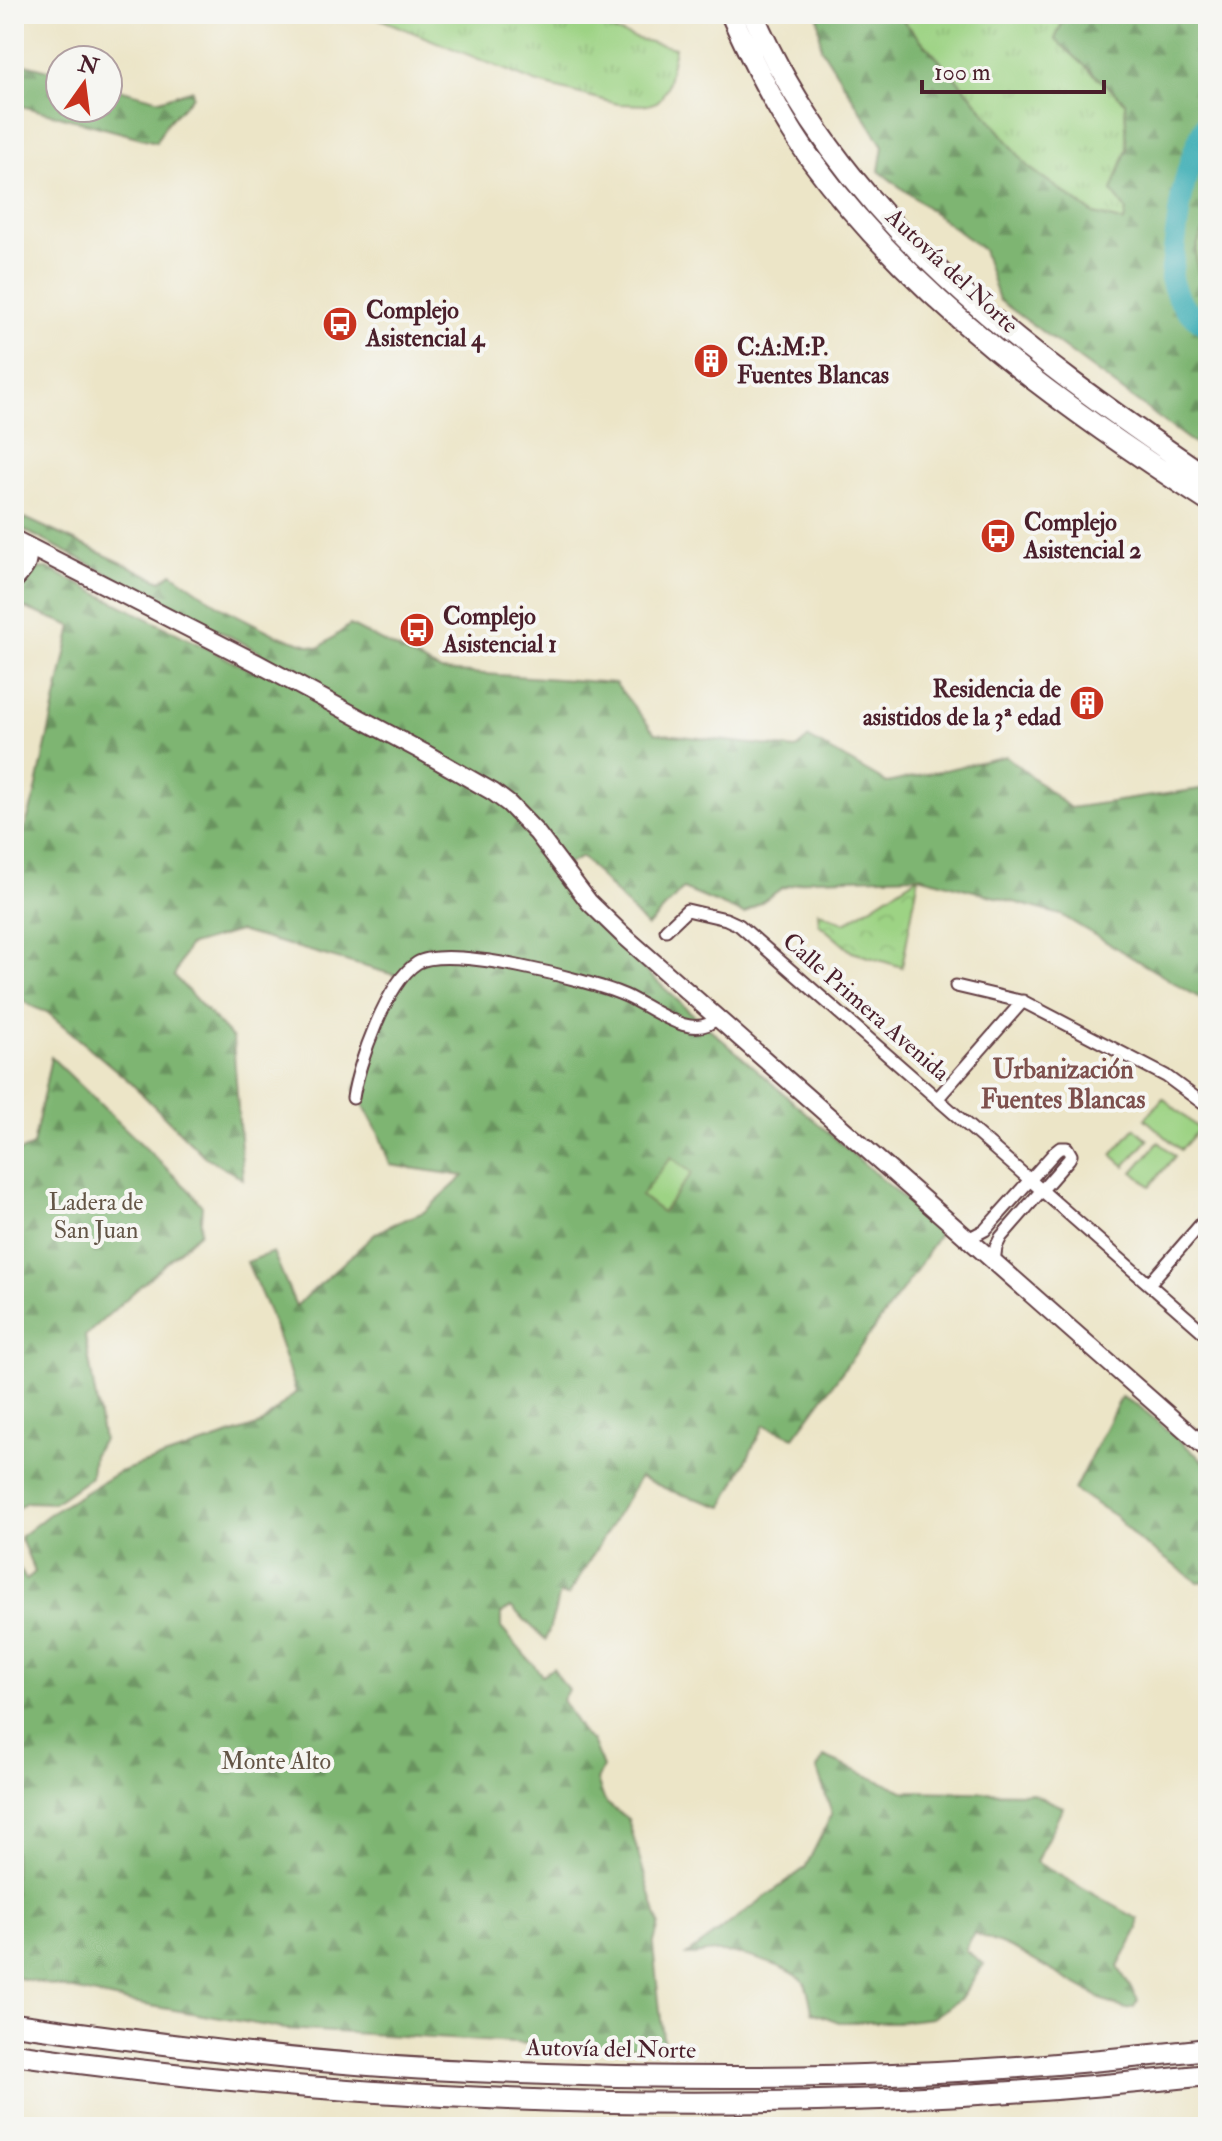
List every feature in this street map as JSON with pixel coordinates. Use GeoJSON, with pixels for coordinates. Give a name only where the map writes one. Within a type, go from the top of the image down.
{"type":"FeatureCollection","features":[{"type":"Feature","properties":{"kind":"highway"},"geometry":{"type":"LineString","coordinates":[[722,14],[754,28]]}},
{"type":"Feature","properties":{"kind":"highway","name":"Autovía del Norte"},"geometry":{"type":"LineString","coordinates":[[731,14],[754,28],[846,172],[881,213],[949,280],[995,322],[1208,478]]}},
{"type":"Feature","properties":{"kind":"highway","name":"Autovía del Norte"},"geometry":{"type":"LineString","coordinates":[[754,28],[769,107],[789,124],[808,155],[875,237],[913,276],[995,348],[1069,406],[1208,501]]}},
{"type":"Feature","properties":{"kind":"highway","name":"Autovía del Norte"},"geometry":{"type":"LineString","coordinates":[[14,2024],[128,2040],[396,2067],[700,2077],[936,2072],[1088,2062],[1208,2049]]}},
{"type":"Feature","properties":{"kind":"highway"},"geometry":{"type":"LineString","coordinates":[[14,2054],[95,2066],[362,2092],[617,2103],[868,2100],[1026,2092],[1208,2075]]}},
{"type":"Feature","properties":{"kind":"main road"},"geometry":{"type":"LineString","coordinates":[[14,581],[23,551],[52,558],[409,744],[502,798],[545,841],[589,902],[632,943],[1208,1450]]}},
{"type":"Feature","properties":{"kind":"street","name":"Calle Primera Avenida"},"geometry":{"type":"LineString","coordinates":[[666,930],[687,910],[739,925],[1208,1336]]}},
{"type":"Feature","properties":{"kind":"street"},"geometry":{"type":"LineString","coordinates":[[353,1098],[360,1063],[393,990],[402,975],[418,962],[428,959],[453,957],[478,960],[599,984],[648,1006],[680,1025],[703,1027],[717,1018]]}},
{"type":"Feature","properties":{"kind":"street"},"geometry":{"type":"LineString","coordinates":[[956,986],[1023,1001],[1166,1076],[1208,1107]]}},
{"type":"Feature","properties":{"kind":"street"},"geometry":{"type":"LineString","coordinates":[[937,1099],[1023,1001]]}},
{"type":"Feature","properties":{"kind":"street"},"geometry":{"type":"LineString","coordinates":[[968,1239],[985,1230],[1055,1152],[1067,1148],[1071,1155],[1069,1159],[1001,1237],[994,1262]]}},
{"type":"Feature","properties":{"kind":"street"},"geometry":{"type":"LineString","coordinates":[[1149,1284],[1208,1216]]}},
{"type":"Feature","properties":{"kind":"green space"},"geometry":{"type":"Polygon","coordinates":[[[368,14],[565,14],[675,48],[667,87],[657,102],[648,105],[618,104],[535,82],[368,14]]]}},
{"type":"Feature","properties":{"kind":"green space"},"geometry":{"type":"Polygon","coordinates":[[[818,14],[897,14],[971,95],[1028,167],[1094,214],[1124,222],[1126,210],[1112,191],[1127,149],[1125,102],[1055,39],[1066,14],[1208,14],[1208,225],[1198,243],[1196,263],[1200,277],[1208,280],[1208,454],[999,300],[983,250],[879,171],[883,146],[821,48],[818,14]]]}},
{"type":"Feature","properties":{"kind":"green space"},"geometry":{"type":"Polygon","coordinates":[[[897,14],[1066,14],[1056,39],[1125,102],[1127,149],[1112,191],[1126,210],[1125,222],[1094,214],[1028,167],[971,95],[897,14]]]}},
{"type":"Feature","properties":{"kind":"green space"},"geometry":{"type":"Polygon","coordinates":[[[14,61],[44,69],[44,112],[14,104],[14,61]]]}},
{"type":"Feature","properties":{"kind":"green space"},"geometry":{"type":"Polygon","coordinates":[[[192,89],[193,96],[166,124],[156,142],[89,124],[124,124],[124,90],[160,100],[192,89]]]}},
{"type":"Feature","properties":{"kind":"green space"},"geometry":{"type":"Polygon","coordinates":[[[1208,225],[1208,280],[1200,277],[1196,257],[1200,238],[1208,225]]]}},
{"type":"Feature","properties":{"kind":"green space","name":"Monte Alto"},"geometry":{"type":"Polygon","coordinates":[[[25,518],[161,581],[172,573],[221,607],[276,635],[319,648],[350,625],[441,671],[615,683],[655,733],[796,749],[809,738],[887,783],[1006,756],[1070,808],[1208,788],[1208,1003],[1061,915],[919,876],[812,879],[782,888],[744,914],[683,889],[647,927],[582,857],[553,871],[578,908],[687,1009],[941,1231],[912,1277],[794,1437],[764,1425],[723,1507],[671,1491],[640,1477],[568,1596],[560,1594],[546,1640],[511,1607],[501,1614],[501,1628],[542,1675],[553,1668],[568,1690],[562,1700],[584,1735],[592,1741],[603,1767],[597,1780],[605,1802],[628,1819],[659,1924],[653,1946],[664,2047],[563,2046],[285,2029],[133,2003],[14,1977],[14,1558],[26,1580],[35,1572],[20,1537],[48,1515],[119,1472],[260,1425],[296,1392],[269,1312],[247,1262],[273,1252],[296,1306],[375,1234],[424,1212],[464,1176],[390,1165],[379,1134],[355,1089],[398,976],[239,931],[188,946],[174,976],[233,1039],[243,1179],[204,1156],[130,1082],[47,1012],[28,1004],[17,993],[14,988],[14,864],[35,795],[72,626],[14,604],[14,591],[33,569],[47,568],[252,671],[260,652],[20,528],[25,518]]]}},
{"type":"Feature","properties":{"kind":"green space"},"geometry":{"type":"Polygon","coordinates":[[[919,876],[902,967],[852,952],[819,924],[818,911],[845,923],[919,876]]]}},
{"type":"Feature","properties":{"kind":"green space","name":"Ladera de San Juan"},"geometry":{"type":"Polygon","coordinates":[[[51,1057],[190,1191],[202,1206],[200,1232],[85,1336],[103,1440],[93,1455],[91,1477],[54,1503],[26,1502],[14,1511],[14,1154],[33,1146],[51,1057]]]}},
{"type":"Feature","properties":{"kind":"green space"},"geometry":{"type":"Polygon","coordinates":[[[1163,1098],[1199,1129],[1181,1150],[1145,1119],[1163,1098]]]}},
{"type":"Feature","properties":{"kind":"green space"},"geometry":{"type":"Polygon","coordinates":[[[1135,1128],[1148,1140],[1125,1166],[1112,1155],[1135,1128]]]}},
{"type":"Feature","properties":{"kind":"green space"},"geometry":{"type":"Polygon","coordinates":[[[1159,1142],[1175,1156],[1150,1186],[1133,1172],[1159,1142]]]}},
{"type":"Feature","properties":{"kind":"green space"},"geometry":{"type":"Polygon","coordinates":[[[671,1157],[692,1173],[662,1212],[641,1196],[671,1157]]]}},
{"type":"Feature","properties":{"kind":"green space"},"geometry":{"type":"Polygon","coordinates":[[[1121,1397],[1139,1406],[1208,1465],[1208,1581],[1198,1582],[1136,1538],[1115,1516],[1074,1490],[1121,1397]]]}},
{"type":"Feature","properties":{"kind":"green space"},"geometry":{"type":"Polygon","coordinates":[[[824,1757],[903,1791],[1031,1793],[1063,1807],[1036,1862],[1138,1919],[1138,1929],[1118,1967],[1138,2000],[1134,2007],[1126,2009],[1111,2004],[1015,1950],[974,1933],[965,1950],[984,1964],[960,1999],[932,2018],[897,2022],[839,2022],[812,2012],[803,1981],[787,1970],[763,1961],[727,1952],[686,1955],[805,1868],[832,1814],[817,1769],[824,1757]]]}},
{"type":"Feature","properties":{"kind":"waterway"},"geometry":{"type":"LineString","coordinates":[[1208,120],[1186,178],[1171,278],[1184,306],[1208,326]]}},
{"type":"Feature","properties":{"kind":"place","name":"Complejo Asistencial 4"},"geometry":{"type":"Point","coordinates":[340,324]}},
{"type":"Feature","properties":{"kind":"place","name":"C:A:M:P. Fuentes Blancas"},"geometry":{"type":"Point","coordinates":[711,361]}},
{"type":"Feature","properties":{"kind":"place","name":"Complejo Asistencial 2"},"geometry":{"type":"Point","coordinates":[998,536]}},
{"type":"Feature","properties":{"kind":"place","name":"Complejo Asistencial 1"},"geometry":{"type":"Point","coordinates":[417,630]}},
{"type":"Feature","properties":{"kind":"place","name":"Residencia de asistidos de la 3ª edad"},"geometry":{"type":"Point","coordinates":[1087,703]}},
{"type":"Feature","properties":{"kind":"district","name":"Urbanización Fuentes Blancas"},"geometry":{"type":"Point","coordinates":[1063,1085]}}]}
